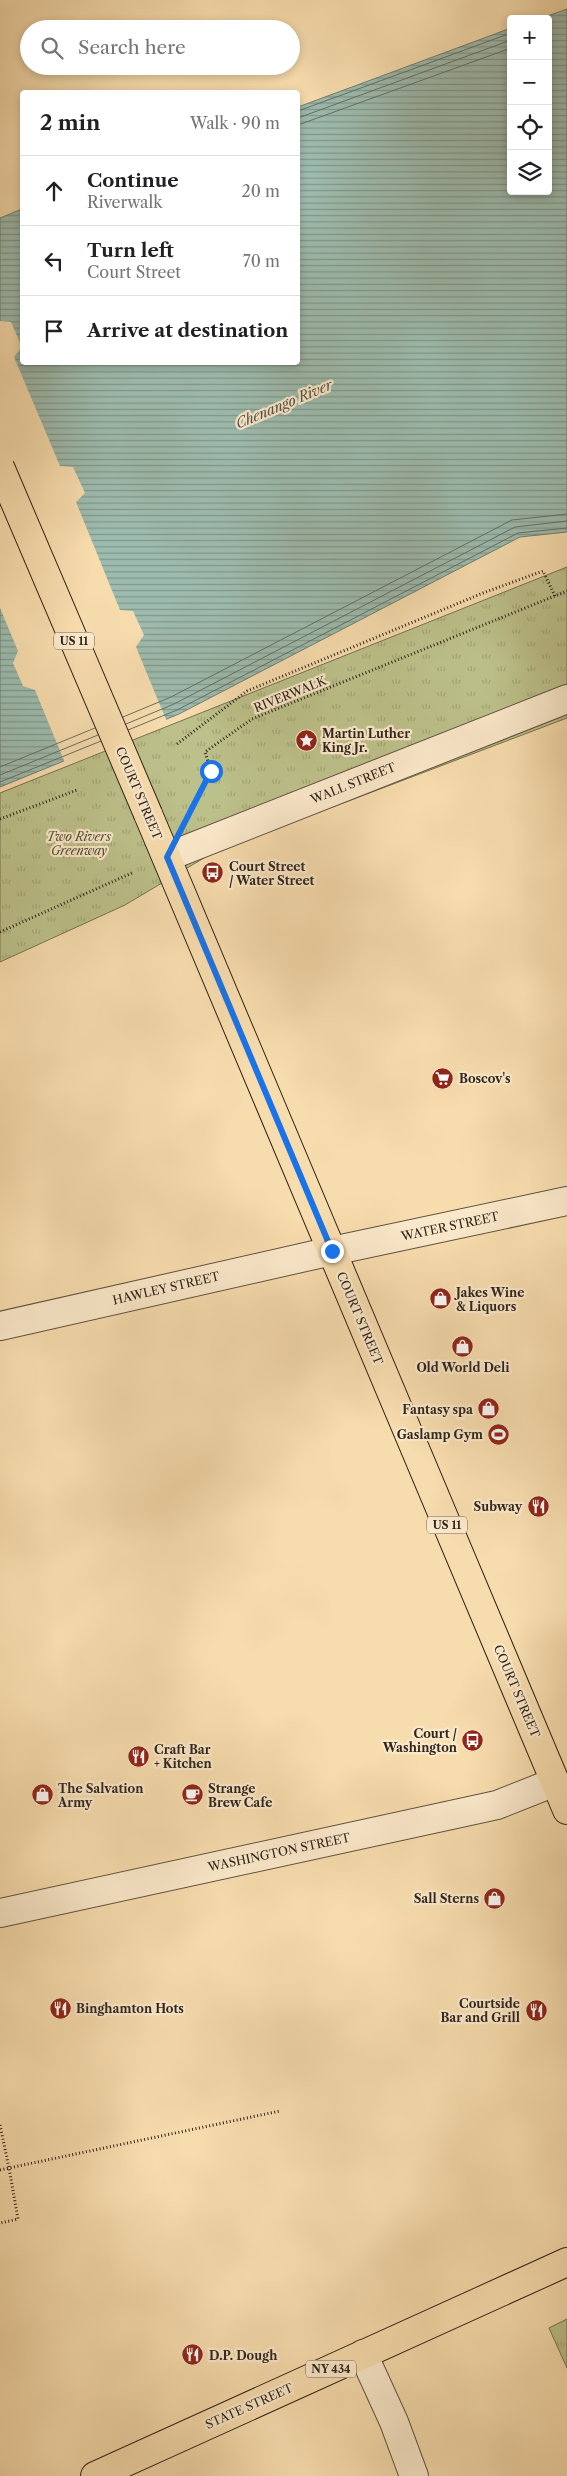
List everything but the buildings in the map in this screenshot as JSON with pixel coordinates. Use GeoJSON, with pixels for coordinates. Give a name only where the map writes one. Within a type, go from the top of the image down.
{"type":"FeatureCollection","features":[{"type":"Feature","properties":{"kind":"main road","name":"COURT STREET"},"geometry":{"type":"LineString","coordinates":[[0,467],[167,857],[563,1797]]}},
{"type":"Feature","properties":{"kind":"main road","name":"STATE STREET"},"geometry":{"type":"LineString","coordinates":[[95,2476],[567,2262]]}},
{"type":"Feature","properties":{"kind":"street","name":"WALL STREET"},"geometry":{"type":"LineString","coordinates":[[167,857],[567,699]]}},
{"type":"Feature","properties":{"kind":"street","name":"WATER STREET"},"geometry":{"type":"LineString","coordinates":[[332,1251],[567,1201]]}},
{"type":"Feature","properties":{"kind":"street","name":"HAWLEY STREET"},"geometry":{"type":"LineString","coordinates":[[0,1326],[332,1251]]}},
{"type":"Feature","properties":{"kind":"street","name":"WASHINGTON STREET"},"geometry":{"type":"LineString","coordinates":[[0,1913],[497,1805],[563,1797]]}},
{"type":"Feature","properties":{"kind":"street"},"geometry":{"type":"LineString","coordinates":[[363,2354],[390,2414],[414,2476]]}},
{"type":"Feature","properties":{"kind":"path","name":"RIVERWALK"},"geometry":{"type":"LineString","coordinates":[[177,744],[247,692],[483,593],[543,571],[554,596]]}},
{"type":"Feature","properties":{"kind":"path","name":"RIVERWALK"},"geometry":{"type":"LineString","coordinates":[[167,857],[211,771],[205,752],[252,719],[567,591]]}},
{"type":"Feature","properties":{"kind":"path"},"geometry":{"type":"LineString","coordinates":[[0,820],[77,790]]}},
{"type":"Feature","properties":{"kind":"path"},"geometry":{"type":"LineString","coordinates":[[0,932],[167,857]]}},
{"type":"Feature","properties":{"kind":"path"},"geometry":{"type":"LineString","coordinates":[[0,2170],[280,2111]]}},
{"type":"Feature","properties":{"kind":"path"},"geometry":{"type":"LineString","coordinates":[[0,2125],[18,2218],[0,2223]]}},
{"type":"Feature","properties":{"kind":"green space","name":"Two Rivers Greenway"},"geometry":{"type":"Polygon","coordinates":[[[567,567],[567,718],[214,852],[125,905],[0,962],[0,793],[567,567]]]}},
{"type":"Feature","properties":{"kind":"green space"},"geometry":{"type":"Polygon","coordinates":[[[567,2319],[567,2368],[549,2328],[567,2319]]]}},
{"type":"Feature","properties":{"kind":"water","name":"Chenango River"},"geometry":{"type":"Polygon","coordinates":[[[567,9],[567,532],[520,537],[179,714],[0,787],[0,218],[20,210],[20,365],[300,365],[300,106],[507,29],[507,195],[552,195],[552,15],[550,15],[567,9]]]}},
{"type":"Feature","properties":{"kind":"pier"},"geometry":{"type":"Polygon","coordinates":[[[0,321],[11,322],[20,342],[20,350],[14,357],[60,466],[73,467],[85,493],[76,502],[120,610],[133,611],[144,635],[136,647],[167,722],[65,763],[35,690],[23,686],[13,663],[18,651],[0,608],[0,321]]]}},
{"type":"Feature","properties":{"kind":"place","name":"Martin Luther King Jr."},"geometry":{"type":"Point","coordinates":[306,740]}},
{"type":"Feature","properties":{"kind":"place","name":"Court Street / Water Street"},"geometry":{"type":"Point","coordinates":[213,873]}},
{"type":"Feature","properties":{"kind":"place","name":"Boscov's"},"geometry":{"type":"Point","coordinates":[443,1078]}},
{"type":"Feature","properties":{"kind":"place","name":"Jakes Wine & Liquors"},"geometry":{"type":"Point","coordinates":[440,1299]}},
{"type":"Feature","properties":{"kind":"place","name":"Old World Deli"},"geometry":{"type":"Point","coordinates":[463,1346]}},
{"type":"Feature","properties":{"kind":"place","name":"Fantasy spa"},"geometry":{"type":"Point","coordinates":[489,1409]}},
{"type":"Feature","properties":{"kind":"place","name":"Gaslamp Gym"},"geometry":{"type":"Point","coordinates":[499,1434]}},
{"type":"Feature","properties":{"kind":"place","name":"Subway"},"geometry":{"type":"Point","coordinates":[538,1506]}},
{"type":"Feature","properties":{"kind":"place","name":"Court / Washington"},"geometry":{"type":"Point","coordinates":[473,1740]}},
{"type":"Feature","properties":{"kind":"place","name":"Craft Bar + Kitchen"},"geometry":{"type":"Point","coordinates":[138,1756]}},
{"type":"Feature","properties":{"kind":"place","name":"The Salvation Army"},"geometry":{"type":"Point","coordinates":[42,1795]}},
{"type":"Feature","properties":{"kind":"place","name":"Strange Brew Cafe"},"geometry":{"type":"Point","coordinates":[192,1795]}},
{"type":"Feature","properties":{"kind":"place","name":"Sall Sterns"},"geometry":{"type":"Point","coordinates":[495,1898]}},
{"type":"Feature","properties":{"kind":"place","name":"Binghamton Hots"},"geometry":{"type":"Point","coordinates":[60,2008]}},
{"type":"Feature","properties":{"kind":"place","name":"Courtside Bar and Grill"},"geometry":{"type":"Point","coordinates":[536,2010]}},
{"type":"Feature","properties":{"kind":"place","name":"D.P. Dough"},"geometry":{"type":"Point","coordinates":[193,2355]}},
{"type":"Feature","properties":{"kind":"route"},"geometry":{"type":"LineString","coordinates":[[211,771],[167,857],[332,1251]]}}]}
